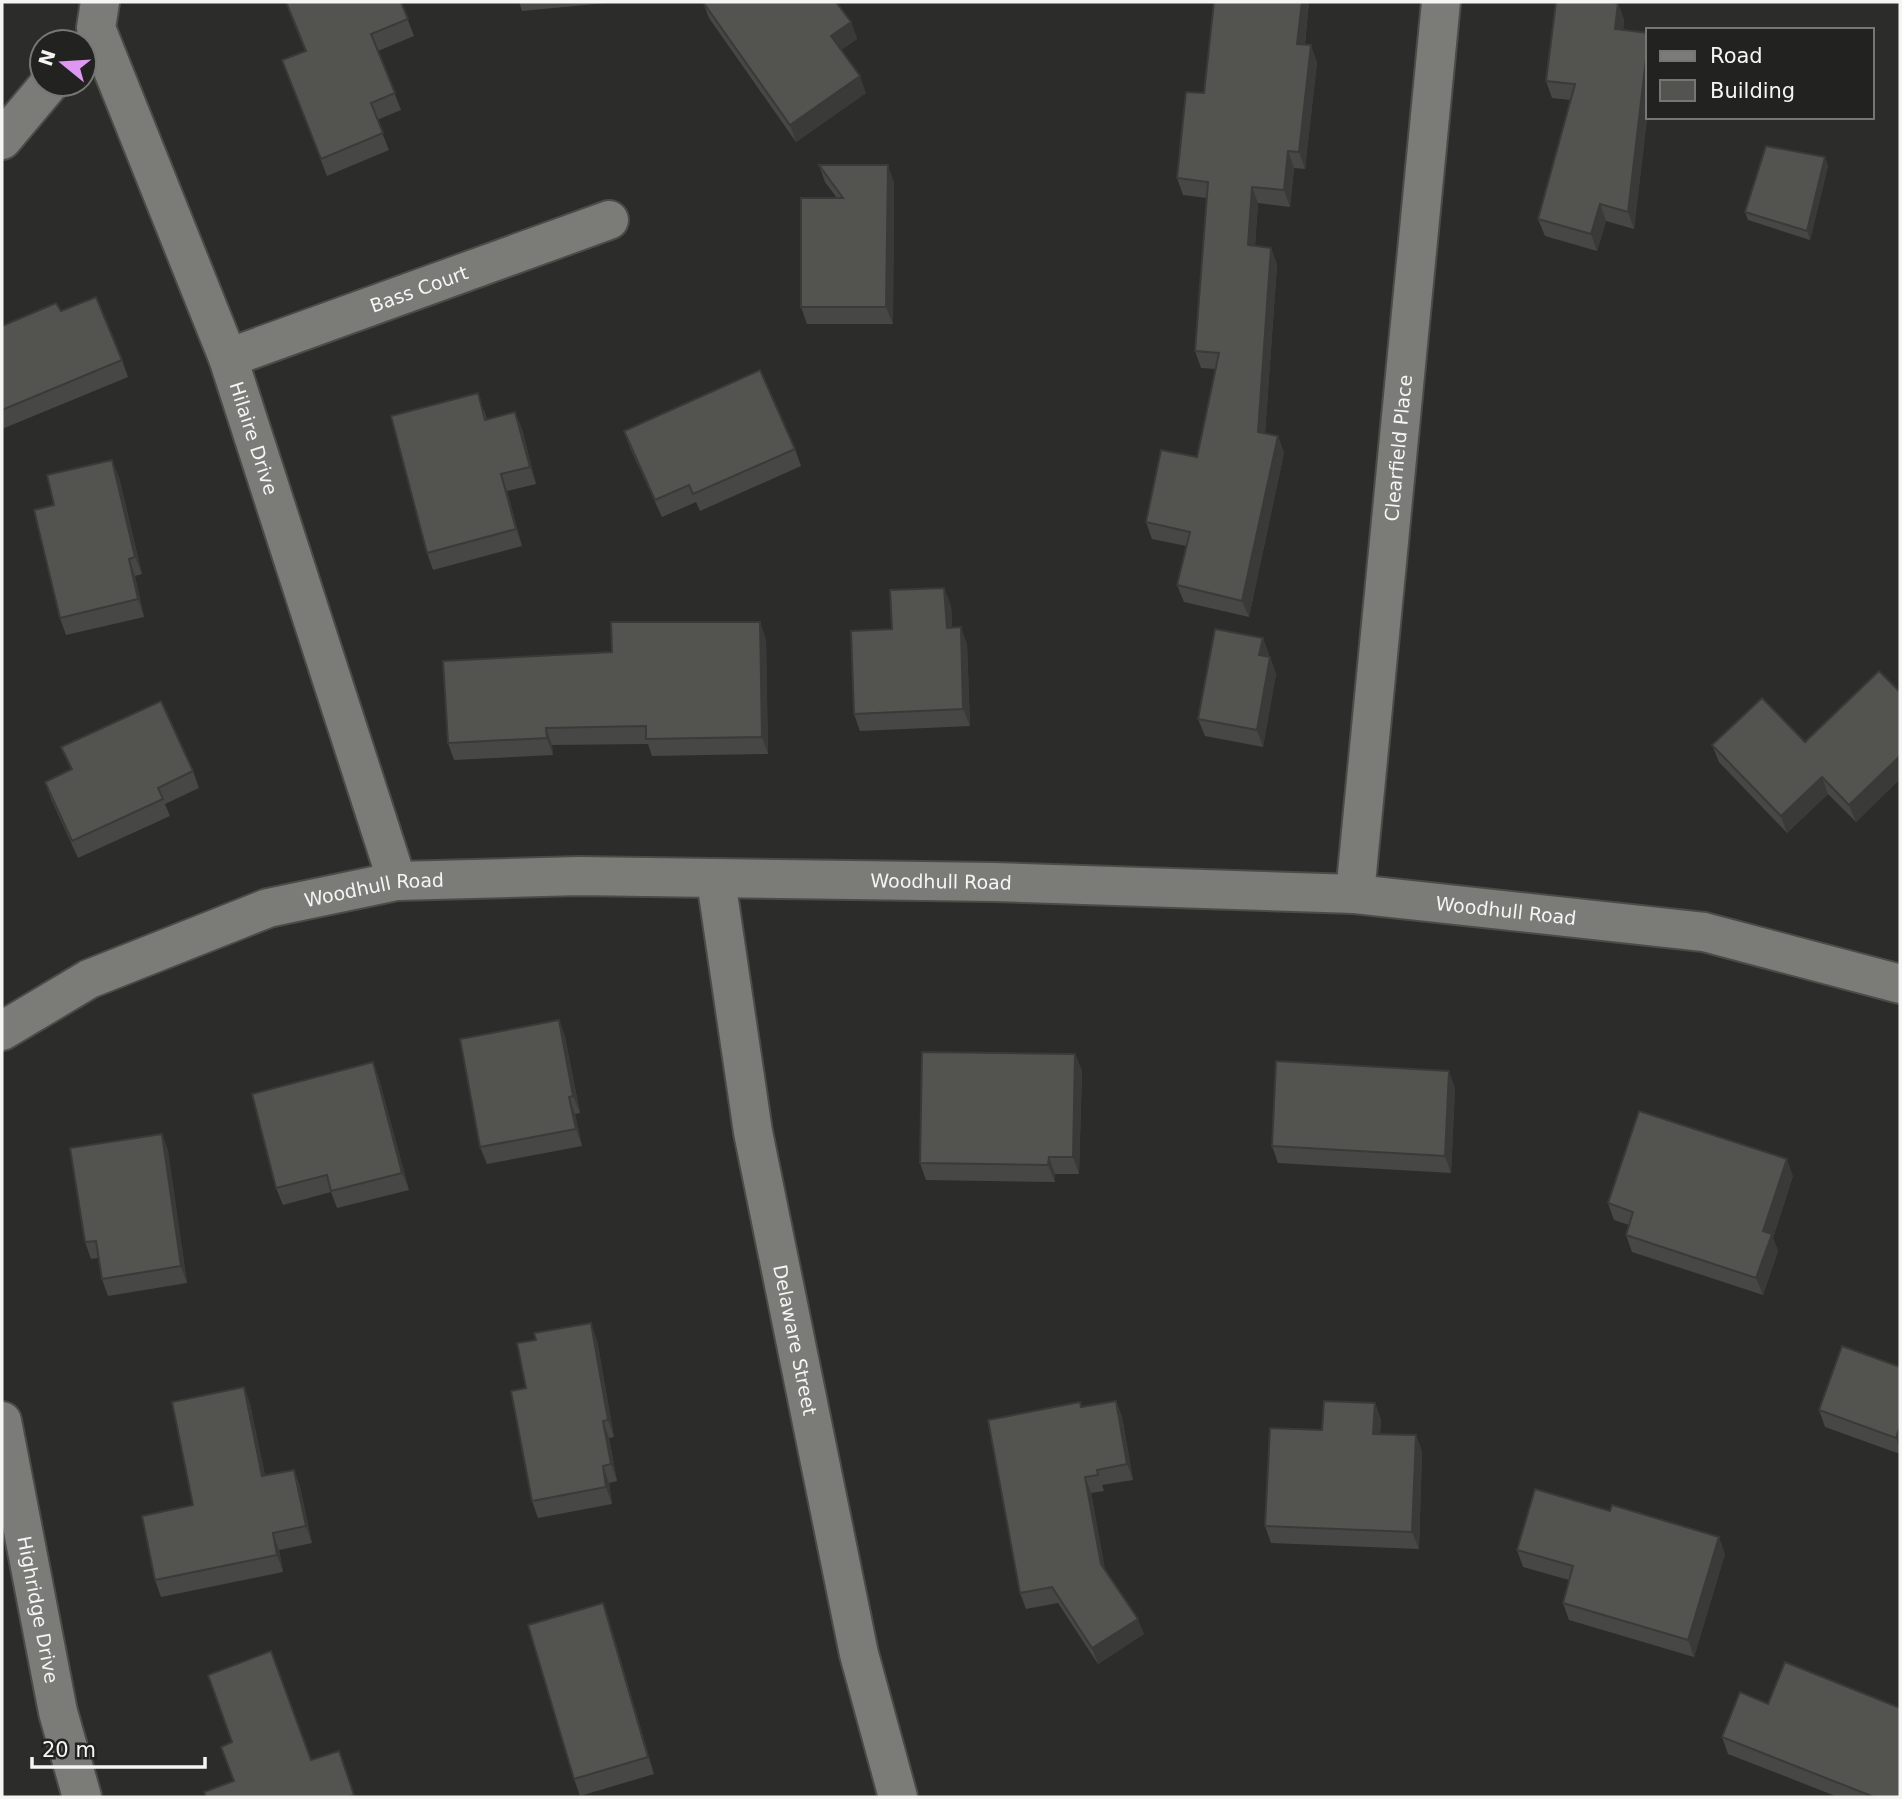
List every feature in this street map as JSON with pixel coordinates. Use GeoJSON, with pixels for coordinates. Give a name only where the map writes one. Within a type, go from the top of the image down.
{"type":"FeatureCollection","features":[{"type":"Feature","properties":{"kind":"street","name":"Clearfield Place"},"geometry":{"type":"LineString","coordinates":[[1355,894],[1441,2]]}},
{"type":"Feature","properties":{"kind":"street","name":"Hilaire Drive"},"geometry":{"type":"LineString","coordinates":[[93,24],[228,358],[397,881]]}},
{"type":"Feature","properties":{"kind":"street"},"geometry":{"type":"LineString","coordinates":[[2,140],[37,98]]}},
{"type":"Feature","properties":{"kind":"street","name":"Bass Court"},"geometry":{"type":"LineString","coordinates":[[228,358],[609,220]]}},
{"type":"Feature","properties":{"kind":"street","name":"Woodhull Road"},"geometry":{"type":"LineString","coordinates":[[2,1031],[89,979],[268,908],[397,881],[579,876],[994,882],[1355,894],[1704,932],[1900,984]]}},
{"type":"Feature","properties":{"kind":"street","name":"Delaware Street"},"geometry":{"type":"LineString","coordinates":[[716,880],[753,1132],[859,1654],[898,1797]]}},
{"type":"Feature","properties":{"kind":"street","name":"Highridge Drive"},"geometry":{"type":"LineString","coordinates":[[2,1421],[58,1712],[82,1797]]}},
{"type":"Feature","properties":{"kind":"building"},"geometry":{"type":"Polygon","coordinates":[[[286,2],[401,2],[408,19],[371,34],[395,93],[371,103],[383,133],[321,159],[282,60],[306,51],[286,2]]]}},
{"type":"Feature","properties":{"kind":"building"},"geometry":{"type":"Polygon","coordinates":[[[703,2],[836,2],[851,22],[831,36],[860,76],[790,125],[703,2]]]}},
{"type":"Feature","properties":{"kind":"building"},"geometry":{"type":"Polygon","coordinates":[[[1214,2],[1302,2],[1297,44],[1311,45],[1299,152],[1288,151],[1284,190],[1252,187],[1248,245],[1271,248],[1258,432],[1278,436],[1242,601],[1177,585],[1190,532],[1146,522],[1161,450],[1197,457],[1219,353],[1195,351],[1208,182],[1177,178],[1186,92],[1204,93],[1214,2]]]}},
{"type":"Feature","properties":{"kind":"building"},"geometry":{"type":"Polygon","coordinates":[[[1556,2],[1618,3],[1615,29],[1646,33],[1646,59],[1628,212],[1600,204],[1591,234],[1538,219],[1575,84],[1546,81],[1556,2]]]}},
{"type":"Feature","properties":{"kind":"building"},"geometry":{"type":"Polygon","coordinates":[[[1766,146],[1825,157],[1807,231],[1745,212],[1766,146]]]}},
{"type":"Feature","properties":{"kind":"building"},"geometry":{"type":"Polygon","coordinates":[[[819,165],[888,165],[886,307],[801,307],[801,198],[843,198],[819,165]]]}},
{"type":"Feature","properties":{"kind":"building"},"geometry":{"type":"Polygon","coordinates":[[[96,297],[122,360],[2,410],[2,326],[56,303],[61,311],[96,297]]]}},
{"type":"Feature","properties":{"kind":"building"},"geometry":{"type":"Polygon","coordinates":[[[760,370],[795,449],[693,494],[689,485],[655,500],[624,431],[760,370]]]}},
{"type":"Feature","properties":{"kind":"building"},"geometry":{"type":"Polygon","coordinates":[[[478,393],[485,420],[515,412],[530,467],[501,474],[516,529],[427,553],[391,416],[478,393]]]}},
{"type":"Feature","properties":{"kind":"building"},"geometry":{"type":"Polygon","coordinates":[[[112,460],[135,557],[129,559],[138,599],[60,618],[34,510],[54,505],[47,475],[112,460]]]}},
{"type":"Feature","properties":{"kind":"building"},"geometry":{"type":"Polygon","coordinates":[[[944,588],[947,628],[961,627],[963,709],[854,714],[851,631],[892,629],[890,590],[944,588]]]}},
{"type":"Feature","properties":{"kind":"building"},"geometry":{"type":"Polygon","coordinates":[[[611,622],[760,622],[762,737],[646,739],[646,726],[546,728],[547,738],[448,743],[443,661],[612,652],[611,622]]]}},
{"type":"Feature","properties":{"kind":"building"},"geometry":{"type":"Polygon","coordinates":[[[1215,629],[1263,638],[1259,655],[1270,657],[1257,730],[1198,719],[1215,629]]]}},
{"type":"Feature","properties":{"kind":"building"},"geometry":{"type":"Polygon","coordinates":[[[1879,671],[1900,692],[1900,756],[1849,805],[1822,777],[1781,816],[1712,745],[1762,698],[1805,742],[1879,671]]]}},
{"type":"Feature","properties":{"kind":"building"},"geometry":{"type":"Polygon","coordinates":[[[161,701],[193,771],[158,788],[163,799],[72,841],[45,782],[72,769],[61,747],[161,701]]]}},
{"type":"Feature","properties":{"kind":"building"},"geometry":{"type":"Polygon","coordinates":[[[559,1020],[573,1096],[569,1097],[576,1129],[480,1147],[460,1039],[559,1020]]]}},
{"type":"Feature","properties":{"kind":"building"},"geometry":{"type":"Polygon","coordinates":[[[922,1052],[1075,1054],[1073,1157],[1049,1157],[1048,1165],[920,1163],[922,1052]]]}},
{"type":"Feature","properties":{"kind":"building"},"geometry":{"type":"Polygon","coordinates":[[[1276,1061],[1449,1071],[1445,1156],[1272,1146],[1276,1061]]]}},
{"type":"Feature","properties":{"kind":"building"},"geometry":{"type":"Polygon","coordinates":[[[373,1062],[402,1173],[331,1191],[327,1175],[276,1188],[252,1094],[373,1062]]]}},
{"type":"Feature","properties":{"kind":"building"},"geometry":{"type":"Polygon","coordinates":[[[1639,1111],[1787,1159],[1763,1231],[1772,1234],[1756,1278],[1626,1235],[1633,1212],[1608,1203],[1639,1111]]]}},
{"type":"Feature","properties":{"kind":"building"},"geometry":{"type":"Polygon","coordinates":[[[162,1134],[181,1266],[102,1279],[96,1241],[85,1242],[70,1148],[162,1134]]]}},
{"type":"Feature","properties":{"kind":"building"},"geometry":{"type":"Polygon","coordinates":[[[591,1323],[608,1420],[603,1421],[611,1464],[603,1466],[606,1487],[532,1501],[511,1391],[526,1388],[517,1343],[536,1340],[534,1333],[591,1323]]]}},
{"type":"Feature","properties":{"kind":"building"},"geometry":{"type":"Polygon","coordinates":[[[1842,1346],[1900,1367],[1900,1426],[1896,1438],[1819,1410],[1842,1346]]]}},
{"type":"Feature","properties":{"kind":"building"},"geometry":{"type":"Polygon","coordinates":[[[244,1387],[262,1476],[294,1470],[306,1526],[273,1533],[277,1555],[155,1580],[142,1516],[193,1505],[172,1402],[244,1387]]]}},
{"type":"Feature","properties":{"kind":"building"},"geometry":{"type":"Polygon","coordinates":[[[1116,1401],[1127,1464],[1097,1470],[1098,1475],[1085,1477],[1101,1564],[1138,1619],[1092,1648],[1052,1587],[1020,1593],[988,1420],[1080,1402],[1081,1407],[1116,1401]]]}},
{"type":"Feature","properties":{"kind":"building"},"geometry":{"type":"Polygon","coordinates":[[[1324,1401],[1375,1403],[1373,1434],[1416,1435],[1412,1532],[1265,1526],[1270,1428],[1322,1430],[1324,1401]]]}},
{"type":"Feature","properties":{"kind":"building"},"geometry":{"type":"Polygon","coordinates":[[[1535,1489],[1610,1511],[1612,1505],[1719,1537],[1688,1640],[1563,1603],[1573,1566],[1517,1550],[1535,1489]]]}},
{"type":"Feature","properties":{"kind":"building"},"geometry":{"type":"Polygon","coordinates":[[[603,1603],[648,1757],[574,1779],[528,1625],[603,1603]]]}},
{"type":"Feature","properties":{"kind":"building"},"geometry":{"type":"Polygon","coordinates":[[[271,1651],[311,1760],[339,1751],[354,1795],[206,1797],[204,1792],[234,1781],[221,1747],[232,1742],[208,1675],[271,1651]]]}},
{"type":"Feature","properties":{"kind":"building"},"geometry":{"type":"Polygon","coordinates":[[[1785,1662],[1900,1708],[1900,1797],[1874,1797],[1722,1737],[1740,1692],[1768,1704],[1785,1662]]]}}]}
